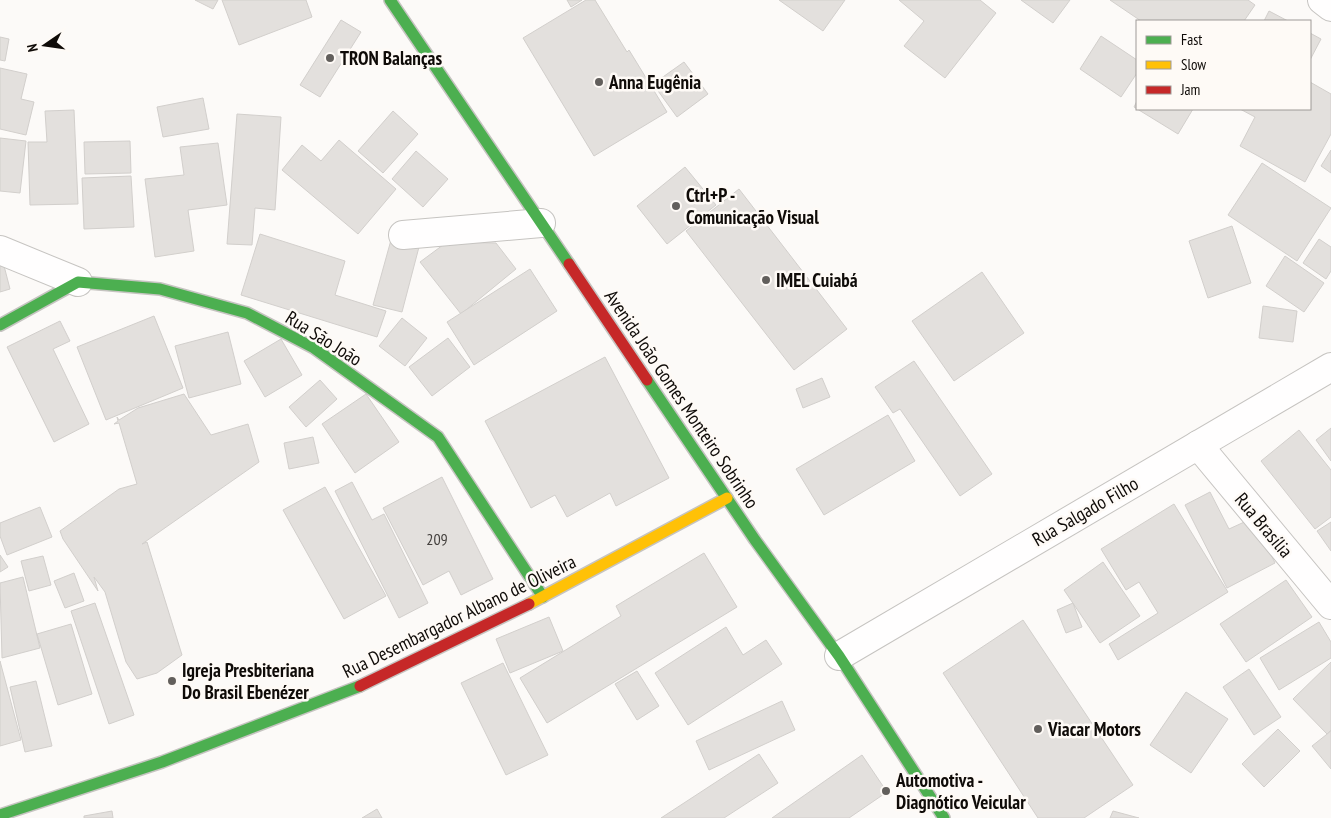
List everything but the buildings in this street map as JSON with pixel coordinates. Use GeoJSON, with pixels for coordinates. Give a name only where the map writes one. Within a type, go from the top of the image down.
{"type":"FeatureCollection","features":[{"type":"Feature","properties":{"kind":"street","name":"Avenida João Gomes Monteiro Sobrinho"},"geometry":{"type":"LineString","coordinates":[[390,0],[727,498],[839,656],[944,818]]}},
{"type":"Feature","properties":{"kind":"street"},"geometry":{"type":"LineString","coordinates":[[1322,0],[1331,7]]}},
{"type":"Feature","properties":{"kind":"street"},"geometry":{"type":"LineString","coordinates":[[403,235],[541,223]]}},
{"type":"Feature","properties":{"kind":"street"},"geometry":{"type":"LineString","coordinates":[[0,250],[78,282]]}},
{"type":"Feature","properties":{"kind":"street"},"geometry":{"type":"LineString","coordinates":[[0,325],[78,282]]}},
{"type":"Feature","properties":{"kind":"street","name":"Rua São João"},"geometry":{"type":"LineString","coordinates":[[78,282],[168,291],[247,313],[314,348],[438,437],[543,597]]}},
{"type":"Feature","properties":{"kind":"street","name":"Rua Salgado Filho"},"geometry":{"type":"LineString","coordinates":[[839,656],[1331,367]]}},
{"type":"Feature","properties":{"kind":"street","name":"Rua Brasília"},"geometry":{"type":"LineString","coordinates":[[1198,445],[1331,605]]}},
{"type":"Feature","properties":{"kind":"street","name":"Rua Desembargador Albano de Oliveira"},"geometry":{"type":"LineString","coordinates":[[0,815],[162,762],[374,680],[543,597],[727,498]]}},
{"type":"Feature","properties":{"kind":"traffic: fast"},"geometry":{"type":"LineString","coordinates":[[390,0],[569,264]]}},
{"type":"Feature","properties":{"kind":"traffic: fast"},"geometry":{"type":"LineString","coordinates":[[0,325],[78,282],[160,289],[247,313],[314,348],[438,437],[543,597]]}},
{"type":"Feature","properties":{"kind":"traffic: fast"},"geometry":{"type":"LineString","coordinates":[[647,380],[755,540],[839,656],[944,818]]}},
{"type":"Feature","properties":{"kind":"traffic: fast"},"geometry":{"type":"LineString","coordinates":[[0,815],[162,762],[360,686]]}},
{"type":"Feature","properties":{"kind":"traffic: slow"},"geometry":{"type":"LineString","coordinates":[[529,604],[727,498]]}},
{"type":"Feature","properties":{"kind":"traffic: jam"},"geometry":{"type":"LineString","coordinates":[[569,264],[647,380]]}},
{"type":"Feature","properties":{"kind":"traffic: jam"},"geometry":{"type":"LineString","coordinates":[[360,686],[529,604]]}},
{"type":"Feature","properties":{"kind":"place","name":"TRON Balanças"},"geometry":{"type":"Point","coordinates":[330,58]}},
{"type":"Feature","properties":{"kind":"place","name":"Anna Eugênia"},"geometry":{"type":"Point","coordinates":[599,82]}},
{"type":"Feature","properties":{"kind":"place","name":"Ctrl+P - Comunicação Visual"},"geometry":{"type":"Point","coordinates":[676,206]}},
{"type":"Feature","properties":{"kind":"place","name":"IMEL Cuiabá"},"geometry":{"type":"Point","coordinates":[766,280]}},
{"type":"Feature","properties":{"kind":"place","name":"Igreja Presbiteriana Do Brasil Ebenézer"},"geometry":{"type":"Point","coordinates":[172,681]}},
{"type":"Feature","properties":{"kind":"place","name":"Viacar Motors"},"geometry":{"type":"Point","coordinates":[1038,729]}},
{"type":"Feature","properties":{"kind":"place","name":"Automotiva - Diagnótico Veicular"},"geometry":{"type":"Point","coordinates":[886,791]}}]}
